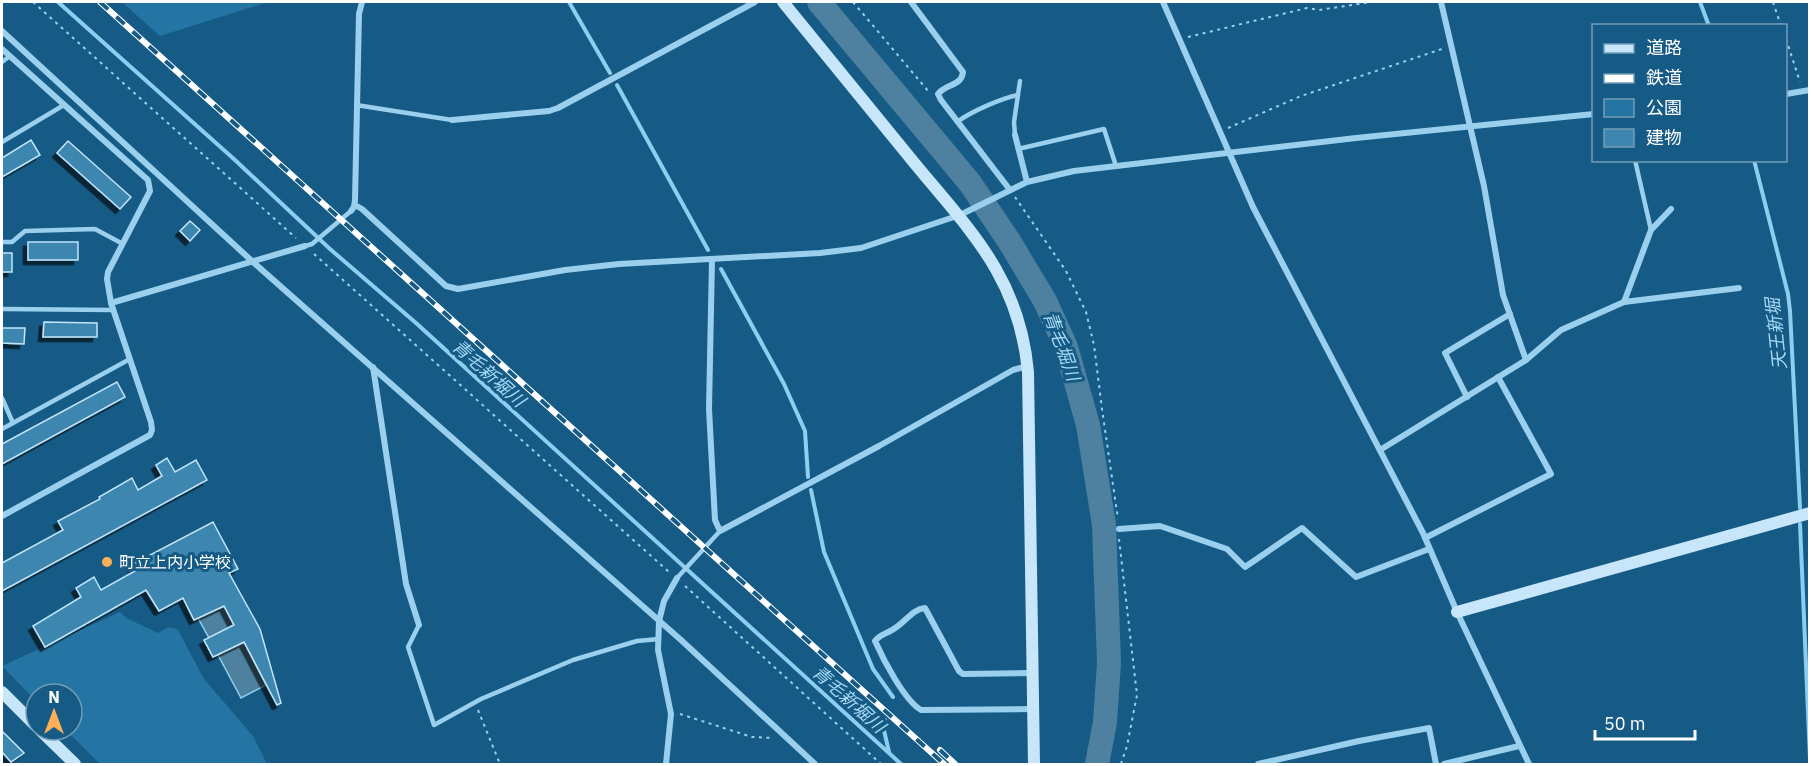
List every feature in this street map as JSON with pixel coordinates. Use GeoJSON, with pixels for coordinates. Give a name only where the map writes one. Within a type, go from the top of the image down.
{"type":"FeatureCollection","features":[{"type":"Feature","properties":{"kind":"street"},"geometry":{"type":"LineString","coordinates":[[362,2],[359,14],[353,208],[362,209],[446,286],[453,288],[467,288],[565,270],[619,264],[840,252],[882,242],[965,213],[1027,182],[1074,171],[1356,138],[1592,114]]}},
{"type":"Feature","properties":{"kind":"street"},"geometry":{"type":"LineString","coordinates":[[452,120],[549,111],[558,108],[755,2]]}},
{"type":"Feature","properties":{"kind":"street"},"geometry":{"type":"LineString","coordinates":[[783,2],[908,156],[965,213],[1002,278],[1018,317],[1028,366],[1034,765]]}},
{"type":"Feature","properties":{"kind":"street"},"geometry":{"type":"LineString","coordinates":[[911,2],[963,72],[964,76],[961,81],[941,90],[938,94],[941,100],[1010,190]]}},
{"type":"Feature","properties":{"kind":"street"},"geometry":{"type":"LineString","coordinates":[[1163,2],[1253,207],[1425,538],[1529,765]]}},
{"type":"Feature","properties":{"kind":"street"},"geometry":{"type":"LineString","coordinates":[[1441,2],[1484,186],[1503,295],[1526,360]]}},
{"type":"Feature","properties":{"kind":"street"},"geometry":{"type":"LineString","coordinates":[[2,31],[254,262],[659,621],[815,764]]}},
{"type":"Feature","properties":{"kind":"street"},"geometry":{"type":"LineString","coordinates":[[2,49],[148,180],[150,191],[108,272],[108,279],[113,310],[153,430],[150,435],[2,516]]}},
{"type":"Feature","properties":{"kind":"street"},"geometry":{"type":"LineString","coordinates":[[1787,94],[1806,90]]}},
{"type":"Feature","properties":{"kind":"street"},"geometry":{"type":"LineString","coordinates":[[1015,135],[1027,182]]}},
{"type":"Feature","properties":{"kind":"street"},"geometry":{"type":"LineString","coordinates":[[1624,302],[1651,230],[1671,209]]}},
{"type":"Feature","properties":{"kind":"street"},"geometry":{"type":"LineString","coordinates":[[111,303],[308,245]]}},
{"type":"Feature","properties":{"kind":"street"},"geometry":{"type":"LineString","coordinates":[[712,259],[709,409],[715,520],[720,531],[879,446],[1013,370],[1028,366]]}},
{"type":"Feature","properties":{"kind":"street"},"geometry":{"type":"LineString","coordinates":[[1380,450],[1526,360],[1561,330],[1624,302],[1739,288]]}},
{"type":"Feature","properties":{"kind":"street"},"geometry":{"type":"LineString","coordinates":[[1467,397],[1445,354],[1510,314]]}},
{"type":"Feature","properties":{"kind":"street"},"geometry":{"type":"LineString","coordinates":[[373,367],[406,584],[419,625]]}},
{"type":"Feature","properties":{"kind":"street"},"geometry":{"type":"LineString","coordinates":[[1425,538],[1551,474],[1498,377]]}},
{"type":"Feature","properties":{"kind":"street"},"geometry":{"type":"LineString","coordinates":[[1457,612],[1809,513]]}},
{"type":"Feature","properties":{"kind":"street"},"geometry":{"type":"LineString","coordinates":[[1119,529],[1160,526],[1227,549],[1245,567],[1302,528],[1356,577],[1429,549]]}},
{"type":"Feature","properties":{"kind":"street"},"geometry":{"type":"LineString","coordinates":[[666,765],[671,714],[658,650],[659,621],[664,601],[677,578]]}},
{"type":"Feature","properties":{"kind":"street"},"geometry":{"type":"LineString","coordinates":[[1032,673],[963,674],[959,671],[925,608],[919,609],[875,641],[886,666],[914,706],[921,710],[1032,709]]}},
{"type":"Feature","properties":{"kind":"street"},"geometry":{"type":"LineString","coordinates":[[2,692],[24,714]]}},
{"type":"Feature","properties":{"kind":"street"},"geometry":{"type":"LineString","coordinates":[[1258,765],[1359,741],[1429,728],[1436,765]]}},
{"type":"Feature","properties":{"kind":"street"},"geometry":{"type":"LineString","coordinates":[[52,742],[75,765]]}},
{"type":"Feature","properties":{"kind":"street"},"geometry":{"type":"LineString","coordinates":[[1443,765],[1519,746]]}},
{"type":"Feature","properties":{"kind":"lane"},"geometry":{"type":"LineString","coordinates":[[2,62],[10,57]]}},
{"type":"Feature","properties":{"kind":"lane"},"geometry":{"type":"LineString","coordinates":[[1015,135],[1014,122],[1020,81]]}},
{"type":"Feature","properties":{"kind":"lane"},"geometry":{"type":"LineString","coordinates":[[957,122],[1008,97],[1018,95]]}},
{"type":"Feature","properties":{"kind":"lane"},"geometry":{"type":"LineString","coordinates":[[2,142],[64,105]]}},
{"type":"Feature","properties":{"kind":"lane"},"geometry":{"type":"LineString","coordinates":[[356,105],[452,120]]}},
{"type":"Feature","properties":{"kind":"lane"},"geometry":{"type":"LineString","coordinates":[[1018,149],[1104,129],[1116,166]]}},
{"type":"Feature","properties":{"kind":"lane"},"geometry":{"type":"LineString","coordinates":[[1635,162],[1651,230]]}},
{"type":"Feature","properties":{"kind":"lane"},"geometry":{"type":"LineString","coordinates":[[308,245],[328,232],[353,208]]}},
{"type":"Feature","properties":{"kind":"lane"},"geometry":{"type":"LineString","coordinates":[[2,242],[12,242],[25,231],[95,229],[123,244]]}},
{"type":"Feature","properties":{"kind":"lane"},"geometry":{"type":"LineString","coordinates":[[2,309],[113,310]]}},
{"type":"Feature","properties":{"kind":"lane"},"geometry":{"type":"LineString","coordinates":[[2,429],[130,359]]}},
{"type":"Feature","properties":{"kind":"lane"},"geometry":{"type":"LineString","coordinates":[[2,398],[13,423]]}},
{"type":"Feature","properties":{"kind":"lane"},"geometry":{"type":"LineString","coordinates":[[677,578],[720,531]]}},
{"type":"Feature","properties":{"kind":"lane"},"geometry":{"type":"LineString","coordinates":[[419,625],[408,647],[434,725],[475,702],[573,660],[637,641],[659,639]]}},
{"type":"Feature","properties":{"kind":"path"},"geometry":{"type":"LineString","coordinates":[[33,2],[293,236]]}},
{"type":"Feature","properties":{"kind":"path"},"geometry":{"type":"LineString","coordinates":[[853,2],[929,92],[938,94]]}},
{"type":"Feature","properties":{"kind":"path"},"geometry":{"type":"LineString","coordinates":[[1179,39],[1307,8],[1319,10],[1372,2]]}},
{"type":"Feature","properties":{"kind":"path"},"geometry":{"type":"LineString","coordinates":[[1773,2],[1780,24]]}},
{"type":"Feature","properties":{"kind":"path"},"geometry":{"type":"LineString","coordinates":[[1787,44],[1806,90]]}},
{"type":"Feature","properties":{"kind":"path"},"geometry":{"type":"LineString","coordinates":[[1220,132],[1301,96],[1452,46]]}},
{"type":"Feature","properties":{"kind":"path"},"geometry":{"type":"LineString","coordinates":[[1010,190],[1066,271],[1086,312],[1094,345],[1119,529],[1137,695],[1122,765]]}},
{"type":"Feature","properties":{"kind":"path"},"geometry":{"type":"LineString","coordinates":[[314,254],[677,578],[881,765]]}},
{"type":"Feature","properties":{"kind":"path"},"geometry":{"type":"LineString","coordinates":[[475,702],[500,765]]}},
{"type":"Feature","properties":{"kind":"path"},"geometry":{"type":"LineString","coordinates":[[671,714],[679,714],[752,737],[787,738]]}},
{"type":"Feature","properties":{"kind":"green space"},"geometry":{"type":"Polygon","coordinates":[[[122,2],[264,2],[265,3],[160,36],[122,2]]]}},
{"type":"Feature","properties":{"kind":"green space"},"geometry":{"type":"Polygon","coordinates":[[[120,612],[126,618],[158,633],[173,628],[178,630],[204,679],[253,736],[267,764],[100,764],[78,742],[84,742],[84,682],[24,682],[24,689],[2,666],[120,612]]]}},
{"type":"Feature","properties":{"kind":"shaded area"},"geometry":{"type":"Polygon","coordinates":[[[224,606],[234,625],[209,638],[198,618],[224,606]]]}},
{"type":"Feature","properties":{"kind":"shaded area"},"geometry":{"type":"Polygon","coordinates":[[[244,642],[266,685],[241,698],[218,655],[244,642]]]}},
{"type":"Feature","properties":{"kind":"building"},"geometry":{"type":"Polygon","coordinates":[[[31,140],[40,155],[2,177],[2,158],[31,140]]]}},
{"type":"Feature","properties":{"kind":"building"},"geometry":{"type":"Polygon","coordinates":[[[68,141],[131,197],[120,209],[57,153],[68,141]]]}},
{"type":"Feature","properties":{"kind":"building"},"geometry":{"type":"Polygon","coordinates":[[[190,221],[200,230],[190,241],[180,231],[190,221]]]}},
{"type":"Feature","properties":{"kind":"building"},"geometry":{"type":"Polygon","coordinates":[[[28,242],[78,242],[78,260],[28,260],[28,242]]]}},
{"type":"Feature","properties":{"kind":"building"},"geometry":{"type":"Polygon","coordinates":[[[2,253],[12,253],[12,272],[2,272],[2,253]]]}},
{"type":"Feature","properties":{"kind":"building"},"geometry":{"type":"Polygon","coordinates":[[[44,322],[97,323],[97,337],[43,337],[44,322]]]}},
{"type":"Feature","properties":{"kind":"building"},"geometry":{"type":"Polygon","coordinates":[[[2,328],[25,328],[24,344],[2,343],[2,328]]]}},
{"type":"Feature","properties":{"kind":"building"},"geometry":{"type":"Polygon","coordinates":[[[117,382],[125,397],[2,464],[2,444],[117,382]]]}},
{"type":"Feature","properties":{"kind":"building"},"geometry":{"type":"Polygon","coordinates":[[[167,458],[175,472],[196,460],[207,480],[2,591],[2,563],[63,530],[58,521],[100,499],[99,497],[132,478],[138,490],[162,476],[156,465],[167,458]]]}},
{"type":"Feature","properties":{"kind":"building"},"geometry":{"type":"Polygon","coordinates":[[[213,522],[238,569],[229,573],[260,629],[281,703],[277,705],[244,642],[213,657],[204,640],[234,625],[224,606],[194,620],[183,598],[159,611],[146,590],[45,647],[33,626],[81,597],[76,588],[94,577],[101,590],[135,571],[131,565],[213,522]]]}},
{"type":"Feature","properties":{"kind":"building"},"geometry":{"type":"Polygon","coordinates":[[[2,731],[24,753],[11,762],[2,752],[2,731]]]}},
{"type":"Feature","properties":{"kind":"waterway","name":"青毛新堀川"},"geometry":{"type":"LineString","coordinates":[[58,2],[235,160],[330,249],[416,323],[901,764]]}},
{"type":"Feature","properties":{"kind":"waterway"},"geometry":{"type":"LineString","coordinates":[[569,2],[610,73]]}},
{"type":"Feature","properties":{"kind":"waterway","name":"青毛堀川"},"geometry":{"type":"LineString","coordinates":[[819,2],[970,183],[1009,241],[1045,301],[1066,347],[1088,425],[1104,525],[1109,663],[1105,722],[1097,764]]}},
{"type":"Feature","properties":{"kind":"waterway","name":"天王新堀"},"geometry":{"type":"LineString","coordinates":[[1700,2],[1708,24]]}},
{"type":"Feature","properties":{"kind":"waterway"},"geometry":{"type":"LineString","coordinates":[[617,85],[708,250]]}},
{"type":"Feature","properties":{"kind":"waterway","name":"天王新堀"},"geometry":{"type":"LineString","coordinates":[[1755,162],[1788,294],[1800,508]]}},
{"type":"Feature","properties":{"kind":"waterway"},"geometry":{"type":"LineString","coordinates":[[721,269],[784,384],[805,431],[808,477]]}},
{"type":"Feature","properties":{"kind":"waterway"},"geometry":{"type":"LineString","coordinates":[[811,490],[824,552],[873,669],[893,697]]}},
{"type":"Feature","properties":{"kind":"waterway","name":"天王新堀"},"geometry":{"type":"LineString","coordinates":[[1800,524],[1810,759]]}},
{"type":"Feature","properties":{"kind":"waterway"},"geometry":{"type":"LineString","coordinates":[[885,720],[883,726],[889,752]]}},
{"type":"Feature","properties":{"kind":"railway"},"geometry":{"type":"LineString","coordinates":[[100,2],[944,764]]}},
{"type":"Feature","properties":{"kind":"railway"},"geometry":{"type":"LineString","coordinates":[[940,750],[955,764]]}},
{"type":"Feature","properties":{"kind":"place","name":"町立上内小学校"},"geometry":{"type":"Point","coordinates":[107,562]}}]}
